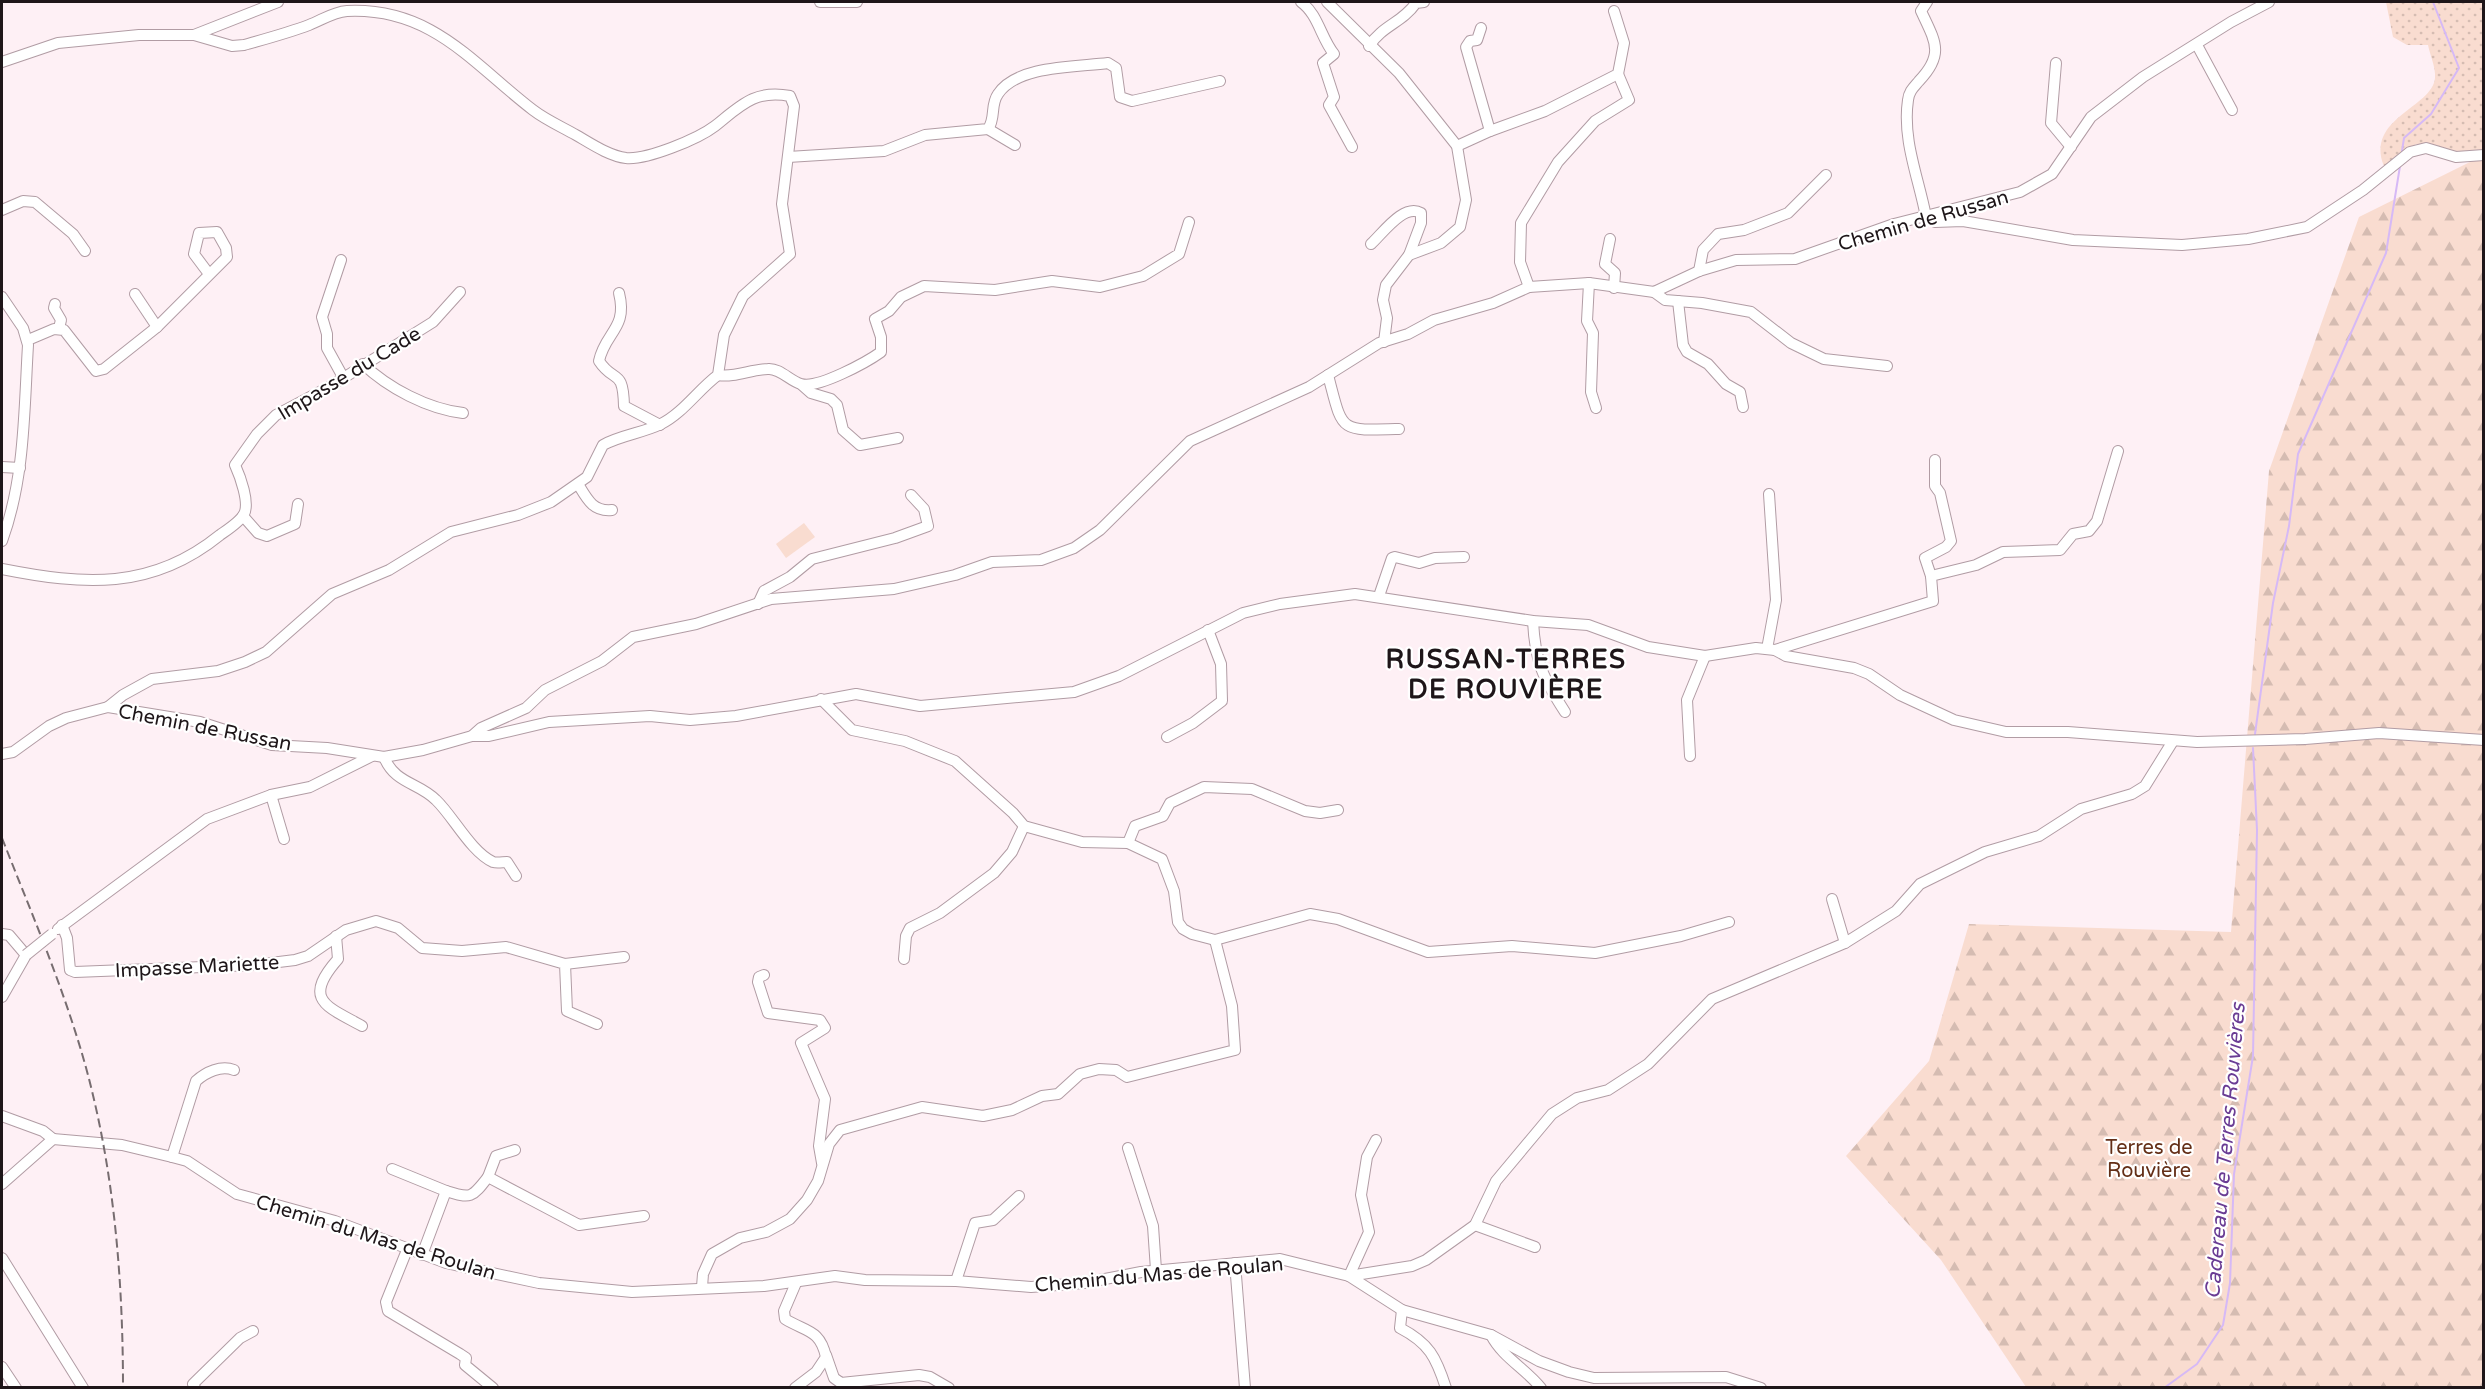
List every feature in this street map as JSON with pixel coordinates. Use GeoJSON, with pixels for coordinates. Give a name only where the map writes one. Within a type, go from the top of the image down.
{"type":"FeatureCollection","features":[{"type":"Feature","properties":{"kind":"street"},"geometry":{"type":"LineString","coordinates":[[194,35],[278,2]]}},
{"type":"Feature","properties":{"kind":"street"},"geometry":{"type":"LineString","coordinates":[[820,2],[857,2]]}},
{"type":"Feature","properties":{"kind":"street"},"geometry":{"type":"LineString","coordinates":[[1301,2],[1317,24],[1323,41],[1334,54],[1323,63],[1334,97],[1329,105],[1352,147]]}},
{"type":"Feature","properties":{"kind":"street"},"geometry":{"type":"LineString","coordinates":[[1327,2],[1369,46],[1399,73],[1457,146],[1466,200],[1460,226],[1441,243],[1409,255]]}},
{"type":"Feature","properties":{"kind":"street"},"geometry":{"type":"LineString","coordinates":[[1369,46],[1379,31],[1407,16],[1416,3],[1424,2]]}},
{"type":"Feature","properties":{"kind":"street"},"geometry":{"type":"LineString","coordinates":[[1927,2],[1921,11],[1933,37],[1936,58],[1910,91],[1907,136],[1924,196],[1926,218],[1935,222],[1953,216],[2073,240],[2182,245],[2248,239],[2307,227],[2363,190],[2410,152],[2426,148],[2456,157],[2484,155]]}},
{"type":"Feature","properties":{"kind":"street","name":"Chemin de Russan"},"geometry":{"type":"LineString","coordinates":[[1953,216],[2020,192],[2052,174],[2091,117],[2143,77],[2269,2]]}},
{"type":"Feature","properties":{"kind":"street"},"geometry":{"type":"LineString","coordinates":[[2,62],[58,43],[139,35],[194,35],[232,46],[244,45],[344,11],[363,11],[400,18],[434,30],[463,50],[534,111],[591,144],[625,158],[647,156],[689,140],[714,127],[743,103],[773,93],[793,99],[782,204],[790,254],[743,296],[724,334],[718,375],[701,388],[679,412],[660,425],[603,445],[587,477],[551,502],[529,511],[451,532],[389,570],[332,594],[266,652],[218,671],[152,679],[123,695],[108,708]]}},
{"type":"Feature","properties":{"kind":"street"},"geometry":{"type":"LineString","coordinates":[[1529,287],[1520,262],[1521,223],[1558,162],[1595,121],[1629,100],[1618,74],[1624,43],[1614,11]]}},
{"type":"Feature","properties":{"kind":"street"},"geometry":{"type":"LineString","coordinates":[[1481,28],[1478,40],[1470,41],[1467,47],[1490,130]]}},
{"type":"Feature","properties":{"kind":"street"},"geometry":{"type":"LineString","coordinates":[[2197,45],[2232,110]]}},
{"type":"Feature","properties":{"kind":"street"},"geometry":{"type":"LineString","coordinates":[[988,129],[993,122],[994,101],[999,91],[1029,73],[1046,68],[1108,63],[1116,68],[1120,97],[1132,101],[1220,81]]}},
{"type":"Feature","properties":{"kind":"street"},"geometry":{"type":"LineString","coordinates":[[2056,63],[2051,123],[2071,147]]}},
{"type":"Feature","properties":{"kind":"street"},"geometry":{"type":"LineString","coordinates":[[1457,146],[1490,130],[1545,111],[1618,74]]}},
{"type":"Feature","properties":{"kind":"street"},"geometry":{"type":"LineString","coordinates":[[788,157],[884,151],[925,135],[988,129],[1016,146]]}},
{"type":"Feature","properties":{"kind":"street"},"geometry":{"type":"LineString","coordinates":[[1699,271],[1703,250],[1718,234],[1744,230],[1788,213],[1826,175]]}},
{"type":"Feature","properties":{"kind":"street"},"geometry":{"type":"LineString","coordinates":[[2,210],[23,201],[35,202],[73,234],[85,251]]}},
{"type":"Feature","properties":{"kind":"street"},"geometry":{"type":"LineString","coordinates":[[1371,244],[1409,210],[1421,213],[1409,255],[1386,285],[1383,300],[1387,318],[1384,342]]}},
{"type":"Feature","properties":{"kind":"street","name":"Chemin de Russan"},"geometry":{"type":"LineString","coordinates":[[1654,292],[1699,271],[1736,260],[1795,259],[1894,224],[1926,218]]}},
{"type":"Feature","properties":{"kind":"street"},"geometry":{"type":"LineString","coordinates":[[802,385],[816,385],[867,362],[881,352],[881,337],[875,319],[889,311],[901,297],[924,286],[995,290],[1052,281],[1100,287],[1143,276],[1179,254],[1189,222]]}},
{"type":"Feature","properties":{"kind":"street"},"geometry":{"type":"LineString","coordinates":[[1610,239],[1605,264],[1615,273],[1614,288]]}},
{"type":"Feature","properties":{"kind":"street"},"geometry":{"type":"LineString","coordinates":[[341,260],[322,317],[327,334],[327,348],[343,377]]}},
{"type":"Feature","properties":{"kind":"street"},"geometry":{"type":"LineString","coordinates":[[59,328],[70,335],[96,371],[104,369],[157,327],[209,274]]}},
{"type":"Feature","properties":{"kind":"street"},"geometry":{"type":"LineString","coordinates":[[1589,283],[1587,321],[1593,333],[1591,392],[1596,408]]}},
{"type":"Feature","properties":{"kind":"street"},"geometry":{"type":"LineString","coordinates":[[472,736],[481,728],[526,708],[545,690],[602,662],[633,637],[696,624],[771,599],[894,589],[955,575],[992,562],[1041,560],[1074,548],[1100,530],[1190,441],[1309,387],[1384,342],[1434,320],[1493,303],[1529,287],[1589,283],[1654,292],[1665,300],[1751,312],[1791,344],[1824,359],[1887,366]]}},
{"type":"Feature","properties":{"kind":"street","name":"Impasse du Cade"},"geometry":{"type":"LineString","coordinates":[[243,516],[246,504],[235,465],[276,415],[433,322],[460,292]]}},
{"type":"Feature","properties":{"kind":"street"},"geometry":{"type":"LineString","coordinates":[[619,293],[621,302],[618,328],[605,344],[599,360],[621,381],[624,387],[624,406],[660,425]]}},
{"type":"Feature","properties":{"kind":"street"},"geometry":{"type":"LineString","coordinates":[[135,294],[157,327]]}},
{"type":"Feature","properties":{"kind":"street"},"geometry":{"type":"LineString","coordinates":[[2,297],[23,328],[28,340],[20,468],[12,511],[2,541]]}},
{"type":"Feature","properties":{"kind":"street"},"geometry":{"type":"LineString","coordinates":[[1678,301],[1683,345],[1687,352],[1708,364],[1726,384],[1740,393],[1743,406]]}},
{"type":"Feature","properties":{"kind":"street"},"geometry":{"type":"LineString","coordinates":[[55,304],[54,308],[60,320],[59,328]]}},
{"type":"Feature","properties":{"kind":"street"},"geometry":{"type":"LineString","coordinates":[[28,340],[59,328]]}},
{"type":"Feature","properties":{"kind":"street"},"geometry":{"type":"LineString","coordinates":[[363,364],[373,374],[432,406],[463,413]]}},
{"type":"Feature","properties":{"kind":"street"},"geometry":{"type":"LineString","coordinates":[[718,375],[726,376],[772,368],[802,385],[811,393],[831,399],[837,405],[843,430],[860,446],[898,438]]}},
{"type":"Feature","properties":{"kind":"street"},"geometry":{"type":"LineString","coordinates":[[1328,375],[1340,420],[1348,427],[1399,429]]}},
{"type":"Feature","properties":{"kind":"street"},"geometry":{"type":"LineString","coordinates":[[1931,576],[1976,565],[2002,552],[2055,552],[2073,534],[2089,531],[2102,509],[2107,482],[2118,450]]}},
{"type":"Feature","properties":{"kind":"street"},"geometry":{"type":"LineString","coordinates":[[472,736],[489,736],[549,722],[650,716],[690,720],[736,716],[856,694],[920,706],[1074,692],[1119,676],[1243,613],[1280,604],[1355,594],[1533,621],[1588,625],[1648,647],[1705,656],[1771,649],[1933,601],[1931,576],[1925,558],[1946,547],[1951,541],[1940,493],[1935,486],[1935,460]]}},
{"type":"Feature","properties":{"kind":"street"},"geometry":{"type":"LineString","coordinates":[[2,467],[20,468]]}},
{"type":"Feature","properties":{"kind":"street"},"geometry":{"type":"LineString","coordinates":[[578,484],[594,507],[600,511],[612,510]]}},
{"type":"Feature","properties":{"kind":"street"},"geometry":{"type":"LineString","coordinates":[[1769,494],[1776,600],[1771,649]]}},
{"type":"Feature","properties":{"kind":"street"},"geometry":{"type":"LineString","coordinates":[[758,604],[759,596],[764,591],[790,577],[812,559],[895,538],[928,526],[924,509],[911,495]]}},
{"type":"Feature","properties":{"kind":"street"},"geometry":{"type":"LineString","coordinates":[[2,569],[66,580],[127,578],[152,574],[201,551],[243,516],[258,533],[267,536],[295,524],[298,504]]}},
{"type":"Feature","properties":{"kind":"street"},"geometry":{"type":"LineString","coordinates":[[1379,596],[1392,558],[1395,556],[1419,563],[1435,558],[1464,557]]}},
{"type":"Feature","properties":{"kind":"street"},"geometry":{"type":"LineString","coordinates":[[1533,621],[1540,668],[1546,684],[1565,711]]}},
{"type":"Feature","properties":{"kind":"street"},"geometry":{"type":"LineString","coordinates":[[1167,737],[1193,723],[1222,701],[1221,664],[1208,630]]}},
{"type":"Feature","properties":{"kind":"street"},"geometry":{"type":"LineString","coordinates":[[1771,649],[1786,656],[1854,668],[1869,674],[1900,695],[1954,720],[2006,732],[2068,732],[2173,741],[2244,742],[2379,733],[2484,740]]}},
{"type":"Feature","properties":{"kind":"street"},"geometry":{"type":"LineString","coordinates":[[1690,756],[1687,700],[1705,656]]}},
{"type":"Feature","properties":{"kind":"street"},"geometry":{"type":"LineString","coordinates":[[821,699],[852,730],[905,741],[955,761],[1014,813],[1024,826],[1082,842],[1128,843],[1162,859],[1169,872],[1178,922],[1183,929],[1192,934],[1215,940],[1310,914],[1338,919],[1428,952],[1512,946],[1595,953],[1681,936],[1729,922]]}},
{"type":"Feature","properties":{"kind":"street","name":"Chemin de Russan"},"geometry":{"type":"LineString","coordinates":[[2,754],[13,752],[49,726],[66,718],[108,708],[200,722],[272,745],[327,748],[384,757],[423,750],[472,736]]}},
{"type":"Feature","properties":{"kind":"street"},"geometry":{"type":"LineString","coordinates":[[1349,1276],[1412,1266],[1426,1260],[1475,1225],[1496,1181],[1552,1114],[1576,1098],[1608,1090],[1648,1064],[1712,999],[1845,943],[1896,911],[1920,884],[1985,852],[2039,836],[2081,809],[2132,794],[2145,786],[2173,741]]}},
{"type":"Feature","properties":{"kind":"street"},"geometry":{"type":"LineString","coordinates":[[2,997],[26,955],[207,819],[271,795],[310,787],[372,756]]}},
{"type":"Feature","properties":{"kind":"street"},"geometry":{"type":"LineString","coordinates":[[384,757],[400,780],[437,800],[483,855],[494,862],[507,862],[516,876]]}},
{"type":"Feature","properties":{"kind":"street"},"geometry":{"type":"LineString","coordinates":[[1128,843],[1135,826],[1163,816],[1170,803],[1204,787],[1252,789],[1305,811],[1320,813],[1338,810]]}},
{"type":"Feature","properties":{"kind":"street"},"geometry":{"type":"LineString","coordinates":[[271,795],[284,839]]}},
{"type":"Feature","properties":{"kind":"street"},"geometry":{"type":"LineString","coordinates":[[904,959],[906,936],[910,928],[940,913],[994,873],[1012,852],[1024,826]]}},
{"type":"Feature","properties":{"kind":"street"},"geometry":{"type":"LineString","coordinates":[[1832,899],[1845,943]]}},
{"type":"Feature","properties":{"kind":"street","name":"Impasse Mariette"},"geometry":{"type":"LineString","coordinates":[[62,926],[67,938],[70,970],[75,972],[254,965],[295,960],[308,956],[336,936],[376,921],[398,928],[422,948],[462,951],[506,947],[565,964],[624,957]]}},
{"type":"Feature","properties":{"kind":"street"},"geometry":{"type":"LineString","coordinates":[[2,934],[9,935],[26,955]]}},
{"type":"Feature","properties":{"kind":"street"},"geometry":{"type":"LineString","coordinates":[[336,936],[338,959],[326,973],[320,998],[323,1005],[362,1026]]}},
{"type":"Feature","properties":{"kind":"street"},"geometry":{"type":"LineString","coordinates":[[702,1287],[703,1274],[712,1254],[740,1238],[766,1232],[790,1219],[807,1200],[829,1144],[840,1130],[905,1110],[933,1108],[983,1116],[1012,1110],[1042,1096],[1058,1094],[1080,1074],[1116,1070],[1127,1077],[1235,1050],[1232,1006],[1215,940]]}},
{"type":"Feature","properties":{"kind":"street"},"geometry":{"type":"LineString","coordinates":[[565,964],[567,1011],[597,1024]]}},
{"type":"Feature","properties":{"kind":"street"},"geometry":{"type":"LineString","coordinates":[[764,975],[759,977],[758,982],[768,1013],[820,1020],[825,1028],[801,1043],[825,1099],[819,1146],[822,1164]]}},
{"type":"Feature","properties":{"kind":"street"},"geometry":{"type":"LineString","coordinates":[[172,1157],[196,1081],[203,1075],[223,1067],[234,1070]]}},
{"type":"Feature","properties":{"kind":"street"},"geometry":{"type":"LineString","coordinates":[[2,1116],[43,1131],[53,1139],[2,1184]]}},
{"type":"Feature","properties":{"kind":"street","name":"Chemin du Mas de Roulan"},"geometry":{"type":"LineString","coordinates":[[53,1139],[122,1144],[187,1161],[237,1194],[335,1221],[422,1255],[490,1274],[539,1283],[632,1292],[796,1283],[835,1276],[865,1280],[956,1281],[1031,1287],[1084,1283],[1156,1270],[1280,1259],[1349,1276],[1402,1310],[1491,1335],[1539,1361],[1594,1378],[1726,1377],[1761,1388]]}},
{"type":"Feature","properties":{"kind":"street"},"geometry":{"type":"LineString","coordinates":[[1349,1276],[1369,1232],[1361,1195],[1367,1157],[1376,1140]]}},
{"type":"Feature","properties":{"kind":"street"},"geometry":{"type":"LineString","coordinates":[[1128,1148],[1153,1226],[1156,1270]]}},
{"type":"Feature","properties":{"kind":"street"},"geometry":{"type":"LineString","coordinates":[[392,1168],[465,1197],[475,1194],[488,1177],[496,1156],[515,1150]]}},
{"type":"Feature","properties":{"kind":"street"},"geometry":{"type":"LineString","coordinates":[[488,1177],[579,1225],[644,1216]]}},
{"type":"Feature","properties":{"kind":"street"},"geometry":{"type":"LineString","coordinates":[[422,1255],[446,1191]]}},
{"type":"Feature","properties":{"kind":"street"},"geometry":{"type":"LineString","coordinates":[[956,1281],[975,1223],[993,1220],[1019,1196]]}},
{"type":"Feature","properties":{"kind":"street"},"geometry":{"type":"LineString","coordinates":[[1475,1225],[1535,1247]]}},
{"type":"Feature","properties":{"kind":"street"},"geometry":{"type":"LineString","coordinates":[[407,1250],[386,1302],[388,1311],[460,1353],[466,1358],[465,1365],[493,1388]]}},
{"type":"Feature","properties":{"kind":"street"},"geometry":{"type":"LineString","coordinates":[[2,1258],[83,1388]]}},
{"type":"Feature","properties":{"kind":"street"},"geometry":{"type":"LineString","coordinates":[[1235,1263],[1245,1388]]}},
{"type":"Feature","properties":{"kind":"street"},"geometry":{"type":"LineString","coordinates":[[796,1283],[784,1311],[785,1319],[814,1332],[824,1345],[834,1378],[841,1383],[919,1375],[930,1377],[949,1388]]}},
{"type":"Feature","properties":{"kind":"street"},"geometry":{"type":"LineString","coordinates":[[1402,1310],[1400,1328],[1419,1338],[1430,1348],[1446,1388]]}},
{"type":"Feature","properties":{"kind":"street"},"geometry":{"type":"LineString","coordinates":[[195,1388],[193,1384],[216,1361],[240,1338],[253,1331]]}},
{"type":"Feature","properties":{"kind":"street"},"geometry":{"type":"LineString","coordinates":[[1491,1335],[1504,1356],[1525,1369],[1541,1388]]}},
{"type":"Feature","properties":{"kind":"street"},"geometry":{"type":"LineString","coordinates":[[795,1388],[816,1372],[826,1356]]}},
{"type":"Feature","properties":{"kind":"street"},"geometry":{"type":"LineString","coordinates":[[2,1370],[16,1388]]}},
{"type":"Feature","properties":{"kind":"green space"},"geometry":{"type":"Polygon","coordinates":[[[2386,2],[2483,2],[2483,151],[2460,154],[2437,146],[2416,144],[2384,166],[2381,150],[2384,136],[2401,115],[2423,98],[2435,78],[2428,45],[2407,45],[2393,37],[2386,2]]]}},
{"type":"Feature","properties":{"kind":"green space","name":"Terres de Rouvière"},"geometry":{"type":"Polygon","coordinates":[[[2483,159],[2483,1387],[2026,1387],[1941,1260],[1846,1156],[1929,1061],[1969,924],[2231,932],[2269,471],[2359,217],[2474,160],[2483,159]]]}},
{"type":"Feature","properties":{"kind":"green space"},"geometry":{"type":"Polygon","coordinates":[[[804,523],[815,537],[786,558],[776,544],[804,523]]]}},
{"type":"Feature","properties":{"kind":"waterway","name":"Cadereau de Terres Rouvières"},"geometry":{"type":"LineString","coordinates":[[2402,151],[2404,138],[2431,114],[2459,68],[2433,2]]}},
{"type":"Feature","properties":{"kind":"waterway","name":"Cadereau de Terres Rouvières"},"geometry":{"type":"LineString","coordinates":[[2255,734],[2273,603],[2289,526],[2298,454],[2386,253],[2400,166]]}},
{"type":"Feature","properties":{"kind":"waterway","name":"Cadereau de Terres Rouvières"},"geometry":{"type":"LineString","coordinates":[[2164,1388],[2197,1364],[2223,1325],[2230,1283],[2234,1174],[2253,1056],[2257,830],[2253,748]]}},
{"type":"Feature","properties":{"kind":"railway"},"geometry":{"type":"LineString","coordinates":[[2,838],[67,1006],[95,1104],[115,1224],[119,1265],[123,1388]]}},
{"type":"Feature","properties":{"kind":"district","name":"RUSSAN-TERRES DE ROUVIÈRE"},"geometry":{"type":"Point","coordinates":[1506,674]}}]}
